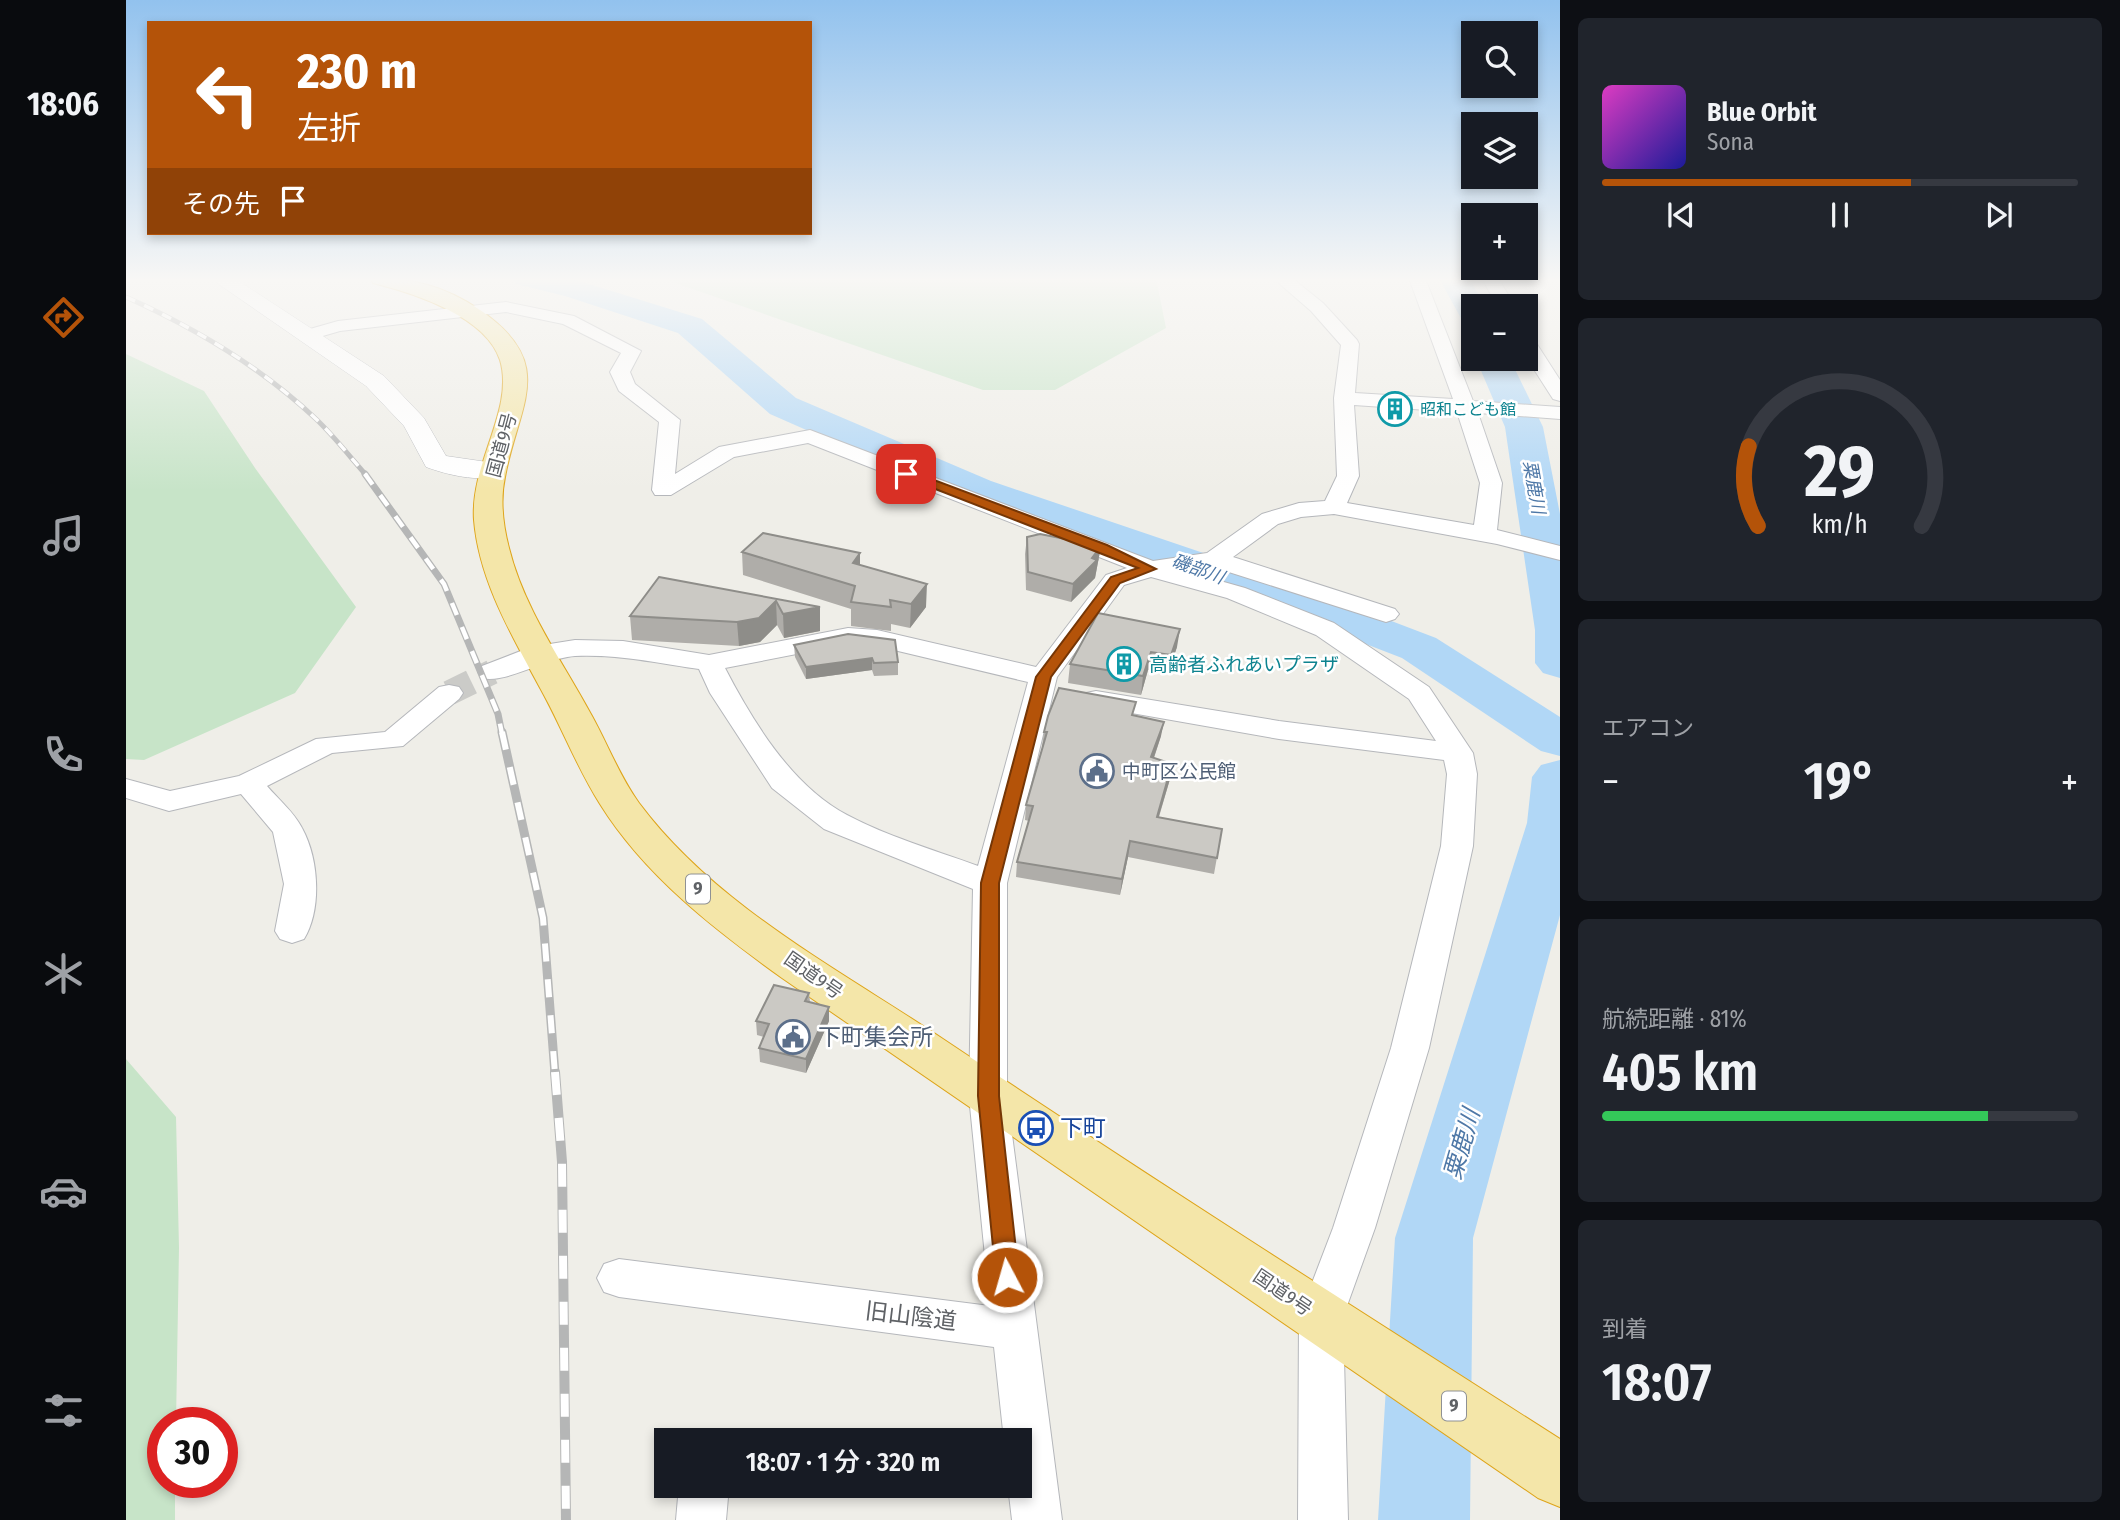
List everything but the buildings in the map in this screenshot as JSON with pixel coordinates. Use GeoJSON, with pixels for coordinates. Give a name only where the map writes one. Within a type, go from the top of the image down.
{"type":"FeatureCollection","features":[{"type":"Feature","properties":{"kind":"highway","name":"国道9号"},"geometry":{"type":"LineString","coordinates":[[505,349],[513,361],[516,380],[508,426],[491,470],[487,518],[495,555],[510,594],[624,810],[673,866],[716,905],[988,1096],[1560,1476]]}},
{"type":"Feature","properties":{"kind":"street"},"geometry":{"type":"LineString","coordinates":[[330,349],[353,364],[397,401],[415,423],[435,461],[451,467],[491,470]]}},
{"type":"Feature","properties":{"kind":"street"},"geometry":{"type":"LineString","coordinates":[[628,349],[632,351],[620,372],[626,387],[670,420],[665,446],[663,490],[727,452],[810,436],[1150,569],[1236,593],[1325,629],[1419,693],[1458,753],[1462,774],[1457,846],[1410,1048],[1354,1228],[1334,1326],[1323,1520]]}},
{"type":"Feature","properties":{"kind":"street"},"geometry":{"type":"LineString","coordinates":[[1334,508],[1348,476],[1345,398],[1350,349]]}},
{"type":"Feature","properties":{"kind":"street"},"geometry":{"type":"LineString","coordinates":[[1446,349],[1468,407],[1491,483],[1492,536]]}},
{"type":"Feature","properties":{"kind":"street"},"geometry":{"type":"LineString","coordinates":[[1538,361],[1560,395]]}},
{"type":"Feature","properties":{"kind":"street"},"geometry":{"type":"LineString","coordinates":[[1345,398],[1560,413]]}},
{"type":"Feature","properties":{"kind":"street"},"geometry":{"type":"LineString","coordinates":[[1214,559],[1270,519],[1299,510],[1334,508],[1492,536],[1560,553]]}},
{"type":"Feature","properties":{"kind":"street"},"geometry":{"type":"LineString","coordinates":[[1037,1520],[988,1096],[990,883],[1042,683],[1115,580],[1150,569],[1214,559],[1386,614]]}},
{"type":"Feature","properties":{"kind":"street"},"geometry":{"type":"LineString","coordinates":[[492,672],[540,653],[575,648],[623,649],[709,663],[848,636],[877,638],[1042,683],[1279,730],[1458,753]]}},
{"type":"Feature","properties":{"kind":"street"},"geometry":{"type":"LineString","coordinates":[[709,663],[724,693],[783,781],[835,822],[990,883]]}},
{"type":"Feature","properties":{"kind":"street"},"geometry":{"type":"LineString","coordinates":[[126,788],[169,801],[248,783],[326,744],[393,740],[449,693]]}},
{"type":"Feature","properties":{"kind":"street"},"geometry":{"type":"LineString","coordinates":[[248,783],[288,830],[301,884],[292,931]]}},
{"type":"Feature","properties":{"kind":"street","name":"旧山陰道"},"geometry":{"type":"LineString","coordinates":[[619,1278],[1013,1329]]}},
{"type":"Feature","properties":{"kind":"street"},"geometry":{"type":"LineString","coordinates":[[701,1520],[703,1498]]}},
{"type":"Feature","properties":{"kind":"green space"},"geometry":{"type":"Polygon","coordinates":[[[865,349],[1129,349],[1055,390],[983,390],[865,349]]]}},
{"type":"Feature","properties":{"kind":"green space"},"geometry":{"type":"Polygon","coordinates":[[[126,354],[204,391],[255,468],[356,607],[295,693],[144,760],[126,759],[126,354]]]}},
{"type":"Feature","properties":{"kind":"green space"},"geometry":{"type":"Polygon","coordinates":[[[126,1059],[176,1117],[179,1248],[176,1407],[147,1407],[147,1498],[175,1498],[175,1520],[126,1520],[126,1059]]]}},
{"type":"Feature","properties":{"kind":"waterway","name":"磯部川"},"geometry":{"type":"LineString","coordinates":[[717,349],[783,406],[977,490],[1273,592],[1419,648],[1560,740]]}},
{"type":"Feature","properties":{"kind":"waterway","name":"粟鹿川"},"geometry":{"type":"LineString","coordinates":[[1498,371],[1524,427],[1559,630],[1560,663]]}},
{"type":"Feature","properties":{"kind":"waterway","name":"粟鹿川"},"geometry":{"type":"LineString","coordinates":[[1424,1520],[1434,1238],[1556,823],[1560,777]]}},
{"type":"Feature","properties":{"kind":"tunnel"},"geometry":{"type":"LineString","coordinates":[[449,693],[492,672]]}},
{"type":"Feature","properties":{"kind":"railway"},"geometry":{"type":"LineString","coordinates":[[224,349],[295,400],[323,426],[367,476]]}},
{"type":"Feature","properties":{"kind":"railway"},"geometry":{"type":"LineString","coordinates":[[365,474],[444,584],[498,714],[502,734]]}},
{"type":"Feature","properties":{"kind":"railway"},"geometry":{"type":"LineString","coordinates":[[502,732],[543,918],[555,1074]]}},
{"type":"Feature","properties":{"kind":"railway"},"geometry":{"type":"LineString","coordinates":[[555,1072],[562,1162],[566,1520]]}},
{"type":"Feature","properties":{"kind":"place","name":"昭和こども館"},"geometry":{"type":"Point","coordinates":[1395,409]}},
{"type":"Feature","properties":{"kind":"place","name":"高齢者ふれあいプラザ"},"geometry":{"type":"Point","coordinates":[1124,664]}},
{"type":"Feature","properties":{"kind":"place","name":"中町区公民館"},"geometry":{"type":"Point","coordinates":[1097,771]}},
{"type":"Feature","properties":{"kind":"place","name":"下町集会所"},"geometry":{"type":"Point","coordinates":[793,1037]}},
{"type":"Feature","properties":{"kind":"place","name":"下町"},"geometry":{"type":"Point","coordinates":[1036,1128]}},
{"type":"Feature","properties":{"kind":"route"},"geometry":{"type":"LineString","coordinates":[[906,474],[1102,548],[1150,569],[1115,580],[1043,677],[990,883],[988,1096],[1007,1277]]}}]}
